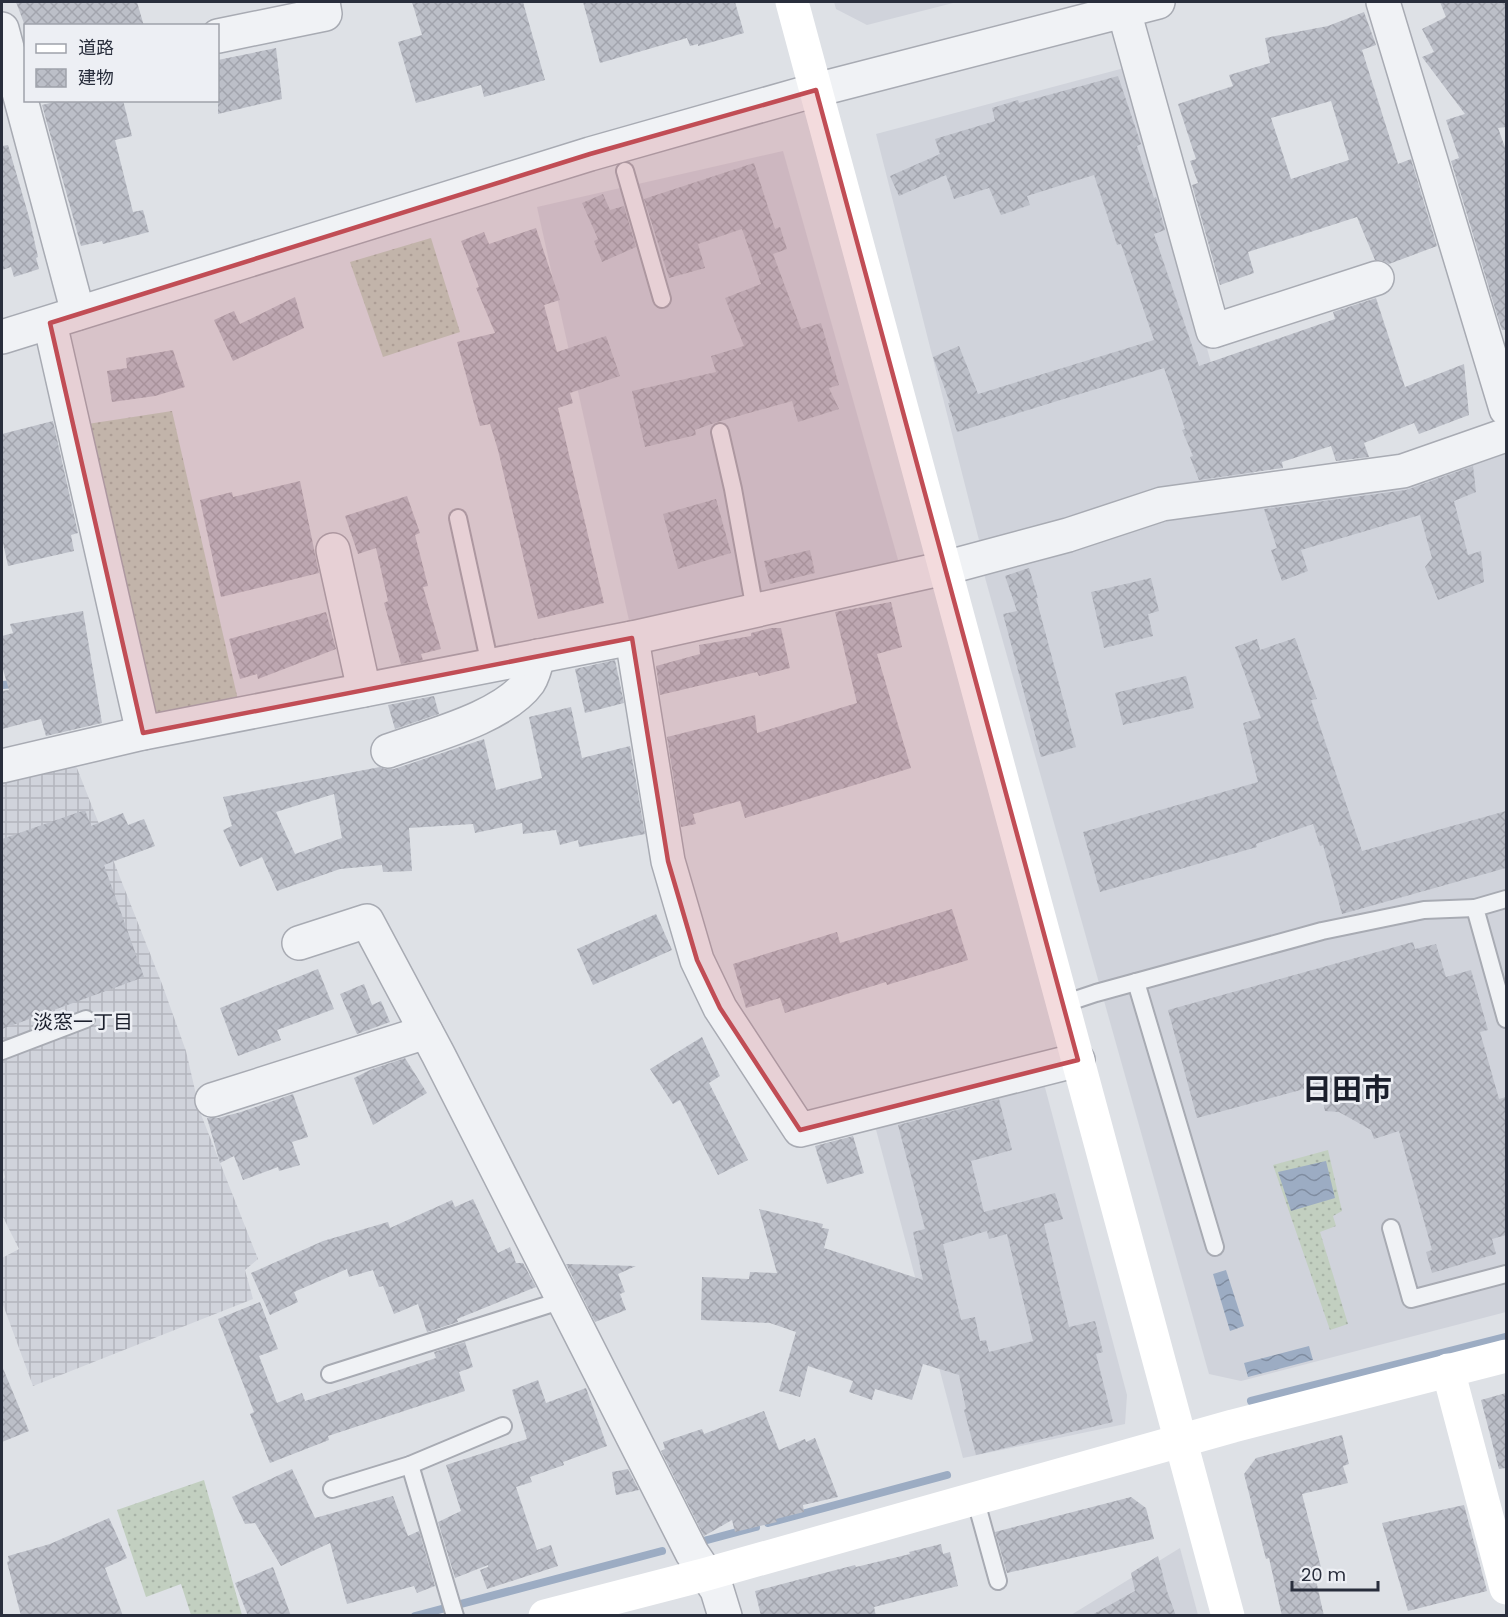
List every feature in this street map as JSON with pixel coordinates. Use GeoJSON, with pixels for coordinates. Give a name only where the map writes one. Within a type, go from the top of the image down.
{"type":"FeatureCollection","features":[{"type":"Feature","properties":{"kind":"street"},"geometry":{"type":"LineString","coordinates":[[219,36],[325,14],[323,2]]}},
{"type":"Feature","properties":{"kind":"street"},"geometry":{"type":"LineString","coordinates":[[792,2],[1228,1616]]}},
{"type":"Feature","properties":{"kind":"street"},"geometry":{"type":"LineString","coordinates":[[2,337],[590,154],[816,90],[1158,2]]}},
{"type":"Feature","properties":{"kind":"street"},"geometry":{"type":"LineString","coordinates":[[1383,2],[1506,409]]}},
{"type":"Feature","properties":{"kind":"street"},"geometry":{"type":"LineString","coordinates":[[1124,11],[1213,331],[1377,278]]}},
{"type":"Feature","properties":{"kind":"street"},"geometry":{"type":"LineString","coordinates":[[2,29],[9,85],[64,318],[143,733]]}},
{"type":"Feature","properties":{"kind":"street"},"geometry":{"type":"LineString","coordinates":[[2,766],[143,733],[632,638],[945,568],[1068,535],[1162,504],[1403,471],[1506,435]]}},
{"type":"Feature","properties":{"kind":"street"},"geometry":{"type":"LineString","coordinates":[[333,550],[364,690]]}},
{"type":"Feature","properties":{"kind":"street"},"geometry":{"type":"LineString","coordinates":[[632,638],[668,861],[694,952],[703,977],[720,1008],[800,1130],[1078,1060]]}},
{"type":"Feature","properties":{"kind":"street"},"geometry":{"type":"LineString","coordinates":[[388,750],[461,725],[492,711],[519,692],[530,681],[538,656]]}},
{"type":"Feature","properties":{"kind":"street"},"geometry":{"type":"LineString","coordinates":[[299,943],[367,921],[692,1553],[717,1590],[725,1616]]}},
{"type":"Feature","properties":{"kind":"street"},"geometry":{"type":"LineString","coordinates":[[212,1100],[426,1032]]}},
{"type":"Feature","properties":{"kind":"street"},"geometry":{"type":"LineString","coordinates":[[545,1616],[707,1574],[1233,1426],[1506,1356]]}},
{"type":"Feature","properties":{"kind":"street"},"geometry":{"type":"LineString","coordinates":[[1448,1370],[1506,1585]]}},
{"type":"Feature","properties":{"kind":"lane"},"geometry":{"type":"LineString","coordinates":[[625,171],[662,299]]}},
{"type":"Feature","properties":{"kind":"lane"},"geometry":{"type":"LineString","coordinates":[[720,432],[755,610]]}},
{"type":"Feature","properties":{"kind":"lane"},"geometry":{"type":"LineString","coordinates":[[458,518],[489,665]]}},
{"type":"Feature","properties":{"kind":"lane"},"geometry":{"type":"LineString","coordinates":[[1063,1004],[1322,931],[1424,909],[1475,908],[1506,899]]}},
{"type":"Feature","properties":{"kind":"lane"},"geometry":{"type":"LineString","coordinates":[[1475,908],[1506,1019]]}},
{"type":"Feature","properties":{"kind":"lane"},"geometry":{"type":"LineString","coordinates":[[1136,982],[1215,1247]]}},
{"type":"Feature","properties":{"kind":"lane"},"geometry":{"type":"LineString","coordinates":[[2,1051],[86,1019]]}},
{"type":"Feature","properties":{"kind":"lane"},"geometry":{"type":"LineString","coordinates":[[1391,1228],[1411,1299],[1506,1274]]}},
{"type":"Feature","properties":{"kind":"lane"},"geometry":{"type":"LineString","coordinates":[[330,1374],[563,1300]]}},
{"type":"Feature","properties":{"kind":"lane"},"geometry":{"type":"LineString","coordinates":[[332,1489],[410,1465],[503,1426]]}},
{"type":"Feature","properties":{"kind":"lane"},"geometry":{"type":"LineString","coordinates":[[410,1465],[455,1616]]}},
{"type":"Feature","properties":{"kind":"lane"},"geometry":{"type":"LineString","coordinates":[[975,1498],[998,1581]]}},
{"type":"Feature","properties":{"kind":"highlighted area"},"geometry":{"type":"Polygon","coordinates":[[[816,90],[1078,1060],[800,1130],[720,1008],[697,960],[668,861],[632,638],[143,733],[50,323],[590,154],[816,90]]]}},
{"type":"Feature","properties":{"kind":"shaded area"},"geometry":{"type":"Polygon","coordinates":[[[834,2],[957,2],[867,25],[836,9],[834,2]]]}},
{"type":"Feature","properties":{"kind":"shaded area"},"geometry":{"type":"Polygon","coordinates":[[[1128,67],[1217,384],[1257,479],[982,552],[876,134],[1128,67]]]}},
{"type":"Feature","properties":{"kind":"shaded area"},"geometry":{"type":"Polygon","coordinates":[[[783,151],[900,567],[630,625],[537,207],[783,151]]]}},
{"type":"Feature","properties":{"kind":"shaded area"},"geometry":{"type":"Polygon","coordinates":[[[1506,445],[1506,1312],[1241,1381],[1209,1374],[982,567],[1154,514],[1506,445]]]}},
{"type":"Feature","properties":{"kind":"shaded area"},"geometry":{"type":"Polygon","coordinates":[[[73,758],[162,984],[186,1051],[200,1112],[258,1259],[245,1270],[253,1299],[33,1386],[2,1302],[2,1258],[19,1249],[2,1215],[2,1181],[5,1177],[2,1168],[2,775],[73,758]]]}},
{"type":"Feature","properties":{"kind":"shaded area"},"geometry":{"type":"Polygon","coordinates":[[[1043,1080],[1127,1395],[1125,1424],[963,1458],[874,1122],[1043,1080]]]}},
{"type":"Feature","properties":{"kind":"shaded area"},"geometry":{"type":"Polygon","coordinates":[[[1180,1548],[1198,1615],[1071,1615],[1180,1548]]]}},
{"type":"Feature","properties":{"kind":"green space"},"geometry":{"type":"Polygon","coordinates":[[[431,238],[460,332],[383,357],[350,262],[431,238]]]}},
{"type":"Feature","properties":{"kind":"green space"},"geometry":{"type":"Polygon","coordinates":[[[172,411],[238,700],[151,720],[81,425],[172,411]]]}},
{"type":"Feature","properties":{"kind":"green space"},"geometry":{"type":"Polygon","coordinates":[[[1328,1150],[1342,1211],[1333,1216],[1336,1226],[1320,1232],[1348,1324],[1330,1330],[1273,1165],[1328,1150]]]}},
{"type":"Feature","properties":{"kind":"green space"},"geometry":{"type":"Polygon","coordinates":[[[204,1480],[242,1615],[191,1615],[181,1584],[146,1597],[117,1510],[204,1480]]]}},
{"type":"Feature","properties":{"kind":"water"},"geometry":{"type":"Polygon","coordinates":[[[1326,1161],[1335,1198],[1291,1211],[1278,1172],[1326,1161]]]}},
{"type":"Feature","properties":{"kind":"water"},"geometry":{"type":"Polygon","coordinates":[[[1226,1270],[1244,1326],[1230,1331],[1213,1274],[1226,1270]]]}},
{"type":"Feature","properties":{"kind":"water"},"geometry":{"type":"Polygon","coordinates":[[[1309,1346],[1313,1360],[1248,1377],[1244,1363],[1309,1346]]]}},
{"type":"Feature","properties":{"kind":"building"},"geometry":{"type":"Polygon","coordinates":[[[16,2],[137,2],[143,24],[24,24],[16,2]]]}},
{"type":"Feature","properties":{"kind":"building"},"geometry":{"type":"Polygon","coordinates":[[[412,2],[523,2],[545,80],[484,97],[481,85],[416,103],[398,42],[422,35],[412,2]]]}},
{"type":"Feature","properties":{"kind":"building"},"geometry":{"type":"Polygon","coordinates":[[[583,2],[735,2],[744,33],[698,46],[698,44],[690,46],[687,38],[600,63],[583,2]]]}},
{"type":"Feature","properties":{"kind":"building"},"geometry":{"type":"Polygon","coordinates":[[[1440,2],[1506,2],[1506,127],[1498,128],[1506,150],[1506,330],[1502,330],[1497,315],[1451,161],[1459,158],[1446,120],[1465,114],[1422,57],[1434,52],[1422,29],[1446,17],[1440,2]]]}},
{"type":"Feature","properties":{"kind":"building"},"geometry":{"type":"Polygon","coordinates":[[[1364,12],[1376,45],[1362,50],[1398,164],[1411,159],[1437,246],[1389,264],[1375,260],[1357,217],[1248,252],[1254,273],[1220,285],[1192,185],[1198,183],[1190,161],[1196,159],[1178,104],[1233,86],[1229,75],[1270,63],[1265,38],[1328,26],[1364,12]],[[1331,101],[1271,118],[1291,179],[1349,160],[1331,101]]]}},
{"type":"Feature","properties":{"kind":"building"},"geometry":{"type":"Polygon","coordinates":[[[276,48],[282,99],[218,114],[219,60],[276,48]]]}},
{"type":"Feature","properties":{"kind":"building"},"geometry":{"type":"Polygon","coordinates":[[[1118,76],[1141,144],[1137,146],[1154,198],[1156,197],[1165,230],[1154,234],[1199,366],[1335,319],[1333,312],[1376,298],[1405,387],[1464,364],[1469,415],[1419,434],[1414,423],[1364,443],[1369,457],[1336,461],[1331,446],[1282,462],[1283,468],[1199,480],[1190,457],[1193,456],[1182,430],[1185,429],[1164,368],[957,432],[948,403],[950,403],[933,357],[959,346],[978,394],[1154,340],[1121,244],[1117,245],[1094,175],[1027,196],[1030,205],[1001,215],[989,188],[954,199],[946,175],[899,196],[890,176],[940,154],[935,139],[995,121],[992,108],[1018,100],[1019,103],[1118,76]]]}},
{"type":"Feature","properties":{"kind":"building"},"geometry":{"type":"Polygon","coordinates":[[[54,102],[124,102],[132,136],[115,140],[133,212],[143,210],[149,232],[103,244],[102,241],[81,246],[42,105],[54,102]]]}},
{"type":"Feature","properties":{"kind":"building"},"geometry":{"type":"Polygon","coordinates":[[[8,145],[29,217],[39,269],[14,277],[11,267],[2,270],[2,146],[8,145]]]}},
{"type":"Feature","properties":{"kind":"building"},"geometry":{"type":"Polygon","coordinates":[[[754,163],[775,229],[780,227],[787,249],[773,254],[801,329],[821,323],[839,385],[829,388],[839,409],[798,422],[792,401],[717,422],[695,430],[696,435],[645,447],[632,391],[716,372],[711,356],[744,346],[725,298],[761,284],[742,229],[698,244],[705,268],[669,278],[644,199],[754,163]]]}},
{"type":"Feature","properties":{"kind":"building"},"geometry":{"type":"Polygon","coordinates":[[[603,194],[610,210],[624,206],[636,247],[602,262],[594,241],[598,239],[582,203],[603,194]]]}},
{"type":"Feature","properties":{"kind":"building"},"geometry":{"type":"Polygon","coordinates":[[[536,228],[560,300],[544,305],[557,352],[606,336],[620,376],[570,393],[573,403],[558,408],[604,603],[538,619],[498,450],[490,424],[480,426],[457,342],[495,333],[476,288],[479,287],[461,241],[484,232],[489,244],[536,228]]]}},
{"type":"Feature","properties":{"kind":"building"},"geometry":{"type":"Polygon","coordinates":[[[295,297],[304,328],[233,361],[214,320],[234,311],[240,324],[295,297]]]}},
{"type":"Feature","properties":{"kind":"building"},"geometry":{"type":"Polygon","coordinates":[[[173,350],[185,387],[155,396],[112,402],[107,371],[127,368],[126,358],[173,350]]]}},
{"type":"Feature","properties":{"kind":"building"},"geometry":{"type":"Polygon","coordinates":[[[53,421],[78,533],[71,535],[74,551],[8,566],[2,538],[2,434],[53,421]]]}},
{"type":"Feature","properties":{"kind":"building"},"geometry":{"type":"Polygon","coordinates":[[[1473,466],[1476,492],[1454,501],[1468,555],[1481,551],[1484,582],[1438,600],[1425,567],[1432,558],[1420,515],[1301,550],[1308,571],[1282,581],[1271,550],[1277,548],[1264,509],[1406,490],[1473,466]]]}},
{"type":"Feature","properties":{"kind":"building"},"geometry":{"type":"Polygon","coordinates":[[[300,481],[319,573],[221,597],[200,500],[232,492],[233,497],[300,481]]]}},
{"type":"Feature","properties":{"kind":"building"},"geometry":{"type":"Polygon","coordinates":[[[407,496],[420,533],[415,535],[428,586],[423,587],[441,649],[421,654],[423,660],[401,664],[384,603],[388,601],[376,548],[358,554],[345,516],[407,496]]]}},
{"type":"Feature","properties":{"kind":"building"},"geometry":{"type":"Polygon","coordinates":[[[716,499],[731,553],[678,569],[663,514],[716,499]]]}},
{"type":"Feature","properties":{"kind":"building"},"geometry":{"type":"Polygon","coordinates":[[[810,550],[815,573],[770,584],[764,561],[810,550]]]}},
{"type":"Feature","properties":{"kind":"building"},"geometry":{"type":"Polygon","coordinates":[[[1029,568],[1076,747],[1041,757],[1003,614],[1017,611],[1005,576],[1029,568]]]}},
{"type":"Feature","properties":{"kind":"building"},"geometry":{"type":"Polygon","coordinates":[[[1151,578],[1159,611],[1148,614],[1153,636],[1104,648],[1091,592],[1151,578]]]}},
{"type":"Feature","properties":{"kind":"building"},"geometry":{"type":"Polygon","coordinates":[[[891,602],[902,647],[877,654],[911,768],[745,818],[740,801],[693,814],[696,824],[681,827],[667,737],[755,715],[757,733],[857,703],[835,612],[891,602]]]}},
{"type":"Feature","properties":{"kind":"building"},"geometry":{"type":"Polygon","coordinates":[[[83,611],[102,723],[46,736],[41,719],[2,729],[2,691],[9,690],[2,666],[2,636],[13,633],[10,624],[83,611]]]}},
{"type":"Feature","properties":{"kind":"building"},"geometry":{"type":"Polygon","coordinates":[[[326,612],[336,649],[258,679],[257,674],[240,679],[229,639],[326,612]]]}},
{"type":"Feature","properties":{"kind":"building"},"geometry":{"type":"Polygon","coordinates":[[[781,628],[790,668],[759,676],[757,672],[660,695],[656,666],[700,654],[699,645],[751,636],[751,633],[781,628]]]}},
{"type":"Feature","properties":{"kind":"building"},"geometry":{"type":"Polygon","coordinates":[[[1295,638],[1317,699],[1311,700],[1362,851],[1506,811],[1506,868],[1342,914],[1323,845],[1320,846],[1313,824],[1256,844],[1257,847],[1100,892],[1083,832],[1258,782],[1243,723],[1261,718],[1235,647],[1257,639],[1260,650],[1295,638]]]}},
{"type":"Feature","properties":{"kind":"building"},"geometry":{"type":"Polygon","coordinates":[[[615,660],[624,703],[585,713],[575,669],[615,660]]]}},
{"type":"Feature","properties":{"kind":"building"},"geometry":{"type":"Polygon","coordinates":[[[1186,676],[1194,708],[1123,725],[1115,693],[1186,676]]]}},
{"type":"Feature","properties":{"kind":"building"},"geometry":{"type":"Polygon","coordinates":[[[434,696],[439,714],[395,729],[388,705],[434,696]]]}},
{"type":"Feature","properties":{"kind":"building"},"geometry":{"type":"Polygon","coordinates":[[[571,707],[582,758],[630,746],[645,834],[579,847],[578,840],[560,845],[556,830],[523,834],[522,823],[475,833],[473,824],[409,828],[412,871],[383,872],[382,865],[340,869],[277,891],[262,857],[240,867],[223,830],[232,826],[223,797],[380,767],[394,769],[484,739],[496,790],[542,778],[529,717],[571,707]],[[334,794],[276,812],[295,854],[342,838],[334,794]]]}},
{"type":"Feature","properties":{"kind":"building"},"geometry":{"type":"Polygon","coordinates":[[[85,810],[91,826],[123,813],[128,825],[144,819],[155,846],[104,865],[144,977],[2,1029],[2,839],[85,810]]]}},
{"type":"Feature","properties":{"kind":"building"},"geometry":{"type":"Polygon","coordinates":[[[952,909],[968,960],[785,1013],[780,998],[746,1008],[733,964],[837,932],[840,943],[952,909]]]}},
{"type":"Feature","properties":{"kind":"building"},"geometry":{"type":"Polygon","coordinates":[[[656,914],[672,950],[593,985],[577,949],[656,914]]]}},
{"type":"Feature","properties":{"kind":"building"},"geometry":{"type":"Polygon","coordinates":[[[1413,942],[1415,949],[1436,944],[1446,977],[1471,970],[1488,1030],[1480,1032],[1499,1099],[1506,1097],[1506,1235],[1492,1239],[1496,1254],[1432,1273],[1426,1252],[1432,1250],[1399,1131],[1374,1139],[1371,1130],[1339,1112],[1325,1111],[1319,1085],[1197,1118],[1168,1010],[1413,942]]]}},
{"type":"Feature","properties":{"kind":"building"},"geometry":{"type":"Polygon","coordinates":[[[318,969],[334,1009],[277,1030],[281,1040],[238,1056],[220,1008],[318,969]]]}},
{"type":"Feature","properties":{"kind":"building"},"geometry":{"type":"Polygon","coordinates":[[[364,984],[372,1005],[381,1001],[390,1022],[357,1034],[340,994],[364,984]]]}},
{"type":"Feature","properties":{"kind":"building"},"geometry":{"type":"Polygon","coordinates":[[[702,1037],[720,1076],[709,1083],[748,1160],[718,1175],[680,1100],[673,1104],[650,1069],[702,1037]]]}},
{"type":"Feature","properties":{"kind":"building"},"geometry":{"type":"Polygon","coordinates":[[[405,1058],[427,1093],[373,1125],[354,1078],[372,1069],[405,1058]]]}},
{"type":"Feature","properties":{"kind":"building"},"geometry":{"type":"Polygon","coordinates":[[[293,1094],[308,1137],[292,1142],[300,1165],[279,1171],[278,1167],[243,1180],[234,1156],[220,1163],[207,1118],[218,1118],[241,1112],[293,1094]]]}},
{"type":"Feature","properties":{"kind":"building"},"geometry":{"type":"Polygon","coordinates":[[[999,1099],[1012,1150],[971,1161],[984,1212],[1055,1193],[1063,1219],[1044,1224],[1069,1327],[1095,1321],[1103,1352],[1096,1354],[1113,1422],[976,1455],[964,1410],[966,1409],[959,1375],[923,1364],[912,1400],[875,1389],[872,1400],[849,1392],[853,1381],[808,1366],[800,1397],[779,1391],[796,1332],[770,1323],[701,1320],[702,1277],[749,1279],[750,1272],[777,1273],[759,1209],[823,1224],[822,1228],[829,1229],[824,1248],[923,1280],[913,1232],[925,1229],[898,1125],[999,1099]],[[987,1231],[943,1244],[961,1320],[975,1317],[980,1341],[986,1340],[989,1352],[1033,1341],[1007,1234],[989,1239],[987,1231]]]}},
{"type":"Feature","properties":{"kind":"building"},"geometry":{"type":"Polygon","coordinates":[[[853,1136],[864,1173],[827,1184],[815,1146],[853,1136]]]}},
{"type":"Feature","properties":{"kind":"building"},"geometry":{"type":"Polygon","coordinates":[[[473,1199],[498,1253],[510,1247],[516,1263],[523,1263],[536,1287],[457,1319],[458,1322],[427,1332],[418,1304],[394,1314],[383,1286],[379,1287],[373,1270],[349,1277],[347,1269],[294,1292],[298,1302],[270,1315],[251,1273],[323,1241],[388,1222],[390,1228],[452,1200],[455,1207],[473,1199]]]}},
{"type":"Feature","properties":{"kind":"building"},"geometry":{"type":"Polygon","coordinates":[[[566,1264],[636,1266],[618,1274],[625,1292],[620,1294],[626,1310],[595,1322],[566,1264]]]}},
{"type":"Feature","properties":{"kind":"building"},"geometry":{"type":"Polygon","coordinates":[[[260,1302],[278,1349],[259,1356],[277,1403],[302,1393],[305,1401],[436,1358],[434,1352],[465,1342],[473,1367],[459,1372],[465,1391],[328,1436],[329,1440],[270,1463],[250,1414],[254,1412],[218,1319],[260,1302]]]}},
{"type":"Feature","properties":{"kind":"building"},"geometry":{"type":"Polygon","coordinates":[[[2,1366],[29,1431],[2,1442],[2,1366]]]}},
{"type":"Feature","properties":{"kind":"building"},"geometry":{"type":"Polygon","coordinates":[[[538,1380],[546,1403],[586,1388],[607,1446],[563,1462],[564,1465],[530,1477],[532,1482],[516,1487],[537,1550],[551,1545],[558,1566],[487,1589],[480,1570],[488,1565],[455,1578],[438,1522],[461,1511],[446,1465],[527,1439],[512,1390],[538,1380]]]}},
{"type":"Feature","properties":{"kind":"building"},"geometry":{"type":"Polygon","coordinates":[[[1506,1393],[1506,1468],[1499,1469],[1481,1400],[1506,1393]]]}},
{"type":"Feature","properties":{"kind":"building"},"geometry":{"type":"Polygon","coordinates":[[[764,1411],[779,1450],[805,1439],[806,1442],[815,1438],[838,1497],[803,1505],[804,1512],[776,1519],[777,1522],[735,1532],[732,1520],[704,1536],[661,1451],[665,1449],[663,1442],[702,1429],[704,1434],[764,1411]]]}},
{"type":"Feature","properties":{"kind":"building"},"geometry":{"type":"Polygon","coordinates":[[[1342,1435],[1349,1464],[1343,1466],[1348,1483],[1302,1494],[1323,1575],[1315,1576],[1324,1616],[1282,1616],[1269,1558],[1266,1559],[1244,1474],[1256,1458],[1342,1435]]]}},
{"type":"Feature","properties":{"kind":"building"},"geometry":{"type":"Polygon","coordinates":[[[292,1469],[315,1518],[393,1496],[408,1536],[419,1531],[435,1586],[417,1593],[414,1586],[347,1604],[330,1543],[281,1566],[255,1523],[245,1524],[232,1497],[292,1469]]]}},
{"type":"Feature","properties":{"kind":"building"},"geometry":{"type":"Polygon","coordinates":[[[628,1469],[639,1490],[616,1495],[612,1472],[628,1469]]]}},
{"type":"Feature","properties":{"kind":"building"},"geometry":{"type":"Polygon","coordinates":[[[1131,1497],[1146,1508],[1154,1539],[1007,1573],[995,1532],[1131,1497]]]}},
{"type":"Feature","properties":{"kind":"building"},"geometry":{"type":"Polygon","coordinates":[[[1464,1505],[1487,1591],[1408,1611],[1382,1523],[1464,1505]]]}},
{"type":"Feature","properties":{"kind":"building"},"geometry":{"type":"Polygon","coordinates":[[[109,1518],[127,1558],[105,1568],[123,1616],[21,1616],[7,1562],[9,1561],[8,1556],[50,1544],[109,1518]]]}},
{"type":"Feature","properties":{"kind":"building"},"geometry":{"type":"Polygon","coordinates":[[[941,1544],[943,1554],[950,1552],[958,1586],[874,1607],[876,1616],[761,1616],[755,1591],[855,1565],[856,1567],[910,1554],[909,1552],[941,1544]]]}},
{"type":"Feature","properties":{"kind":"building"},"geometry":{"type":"Polygon","coordinates":[[[1158,1556],[1176,1616],[1090,1616],[1135,1591],[1131,1573],[1158,1556]]]}},
{"type":"Feature","properties":{"kind":"building"},"geometry":{"type":"Polygon","coordinates":[[[273,1567],[291,1616],[248,1616],[235,1583],[273,1567]]]}},
{"type":"Feature","properties":{"kind":"waterway"},"geometry":{"type":"LineString","coordinates":[[2,685],[17,684]]}},
{"type":"Feature","properties":{"kind":"waterway"},"geometry":{"type":"LineString","coordinates":[[1251,1401],[1506,1337]]}},
{"type":"Feature","properties":{"kind":"waterway"},"geometry":{"type":"LineString","coordinates":[[768,1523],[947,1475]]}},
{"type":"Feature","properties":{"kind":"waterway"},"geometry":{"type":"LineString","coordinates":[[696,1543],[756,1527]]}},
{"type":"Feature","properties":{"kind":"waterway"},"geometry":{"type":"LineString","coordinates":[[415,1616],[662,1551]]}},
{"type":"Feature","properties":{"kind":"district","name":"淡窓一丁目"},"geometry":{"type":"Point","coordinates":[83,1022]}},
{"type":"Feature","properties":{"kind":"district","name":"日田市"},"geometry":{"type":"Point","coordinates":[1347,1090]}}]}
